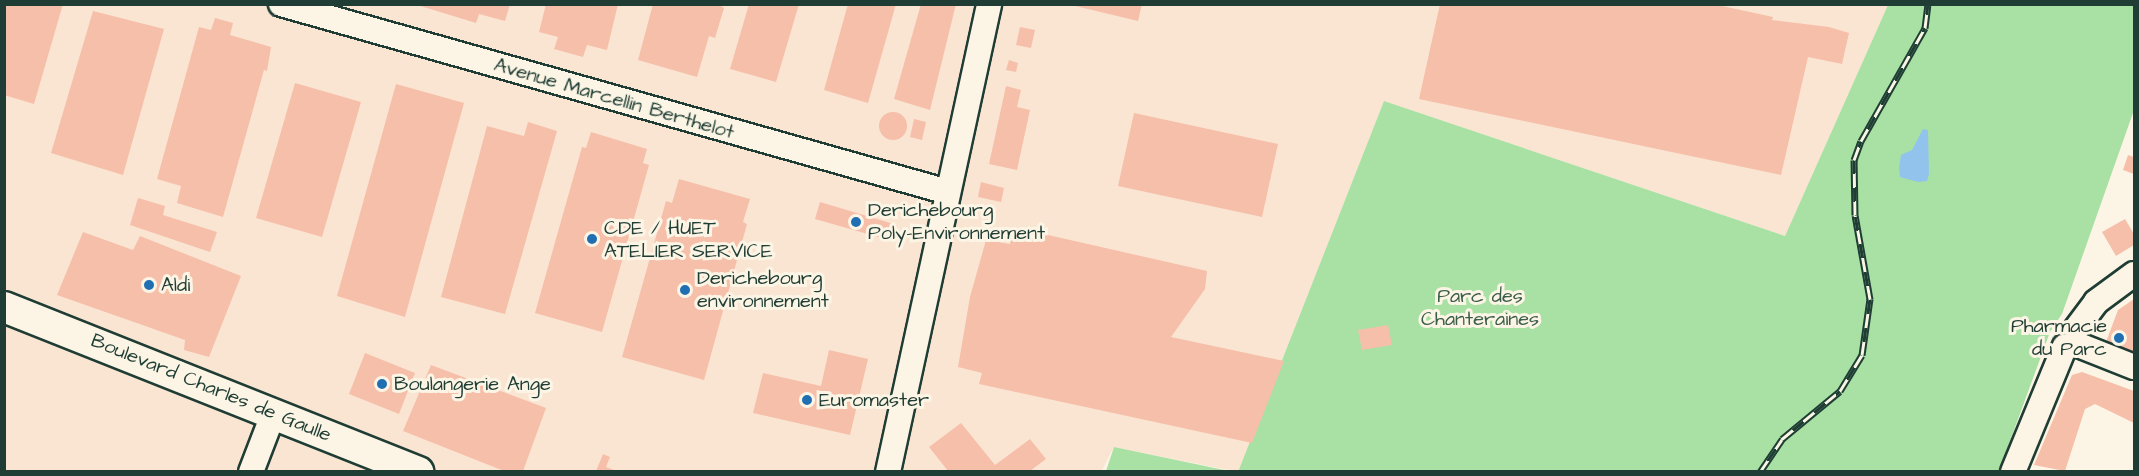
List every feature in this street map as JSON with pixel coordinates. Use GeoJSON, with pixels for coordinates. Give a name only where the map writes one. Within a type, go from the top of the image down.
{"type":"FeatureCollection","features":[{"type":"Feature","properties":{"kind":"main road","name":"Boulevard Charles de Gaulle"},"geometry":{"type":"LineString","coordinates":[[4,307],[274,412],[418,471]]}},
{"type":"Feature","properties":{"kind":"street","name":"Avenue Marcellin Berthelot"},"geometry":{"type":"LineString","coordinates":[[281,4],[948,192]]}},
{"type":"Feature","properties":{"kind":"street"},"geometry":{"type":"LineString","coordinates":[[888,471],[989,4]]}},
{"type":"Feature","properties":{"kind":"street"},"geometry":{"type":"LineString","coordinates":[[2013,471],[2074,341],[2096,302],[2134,274]]}},
{"type":"Feature","properties":{"kind":"street"},"geometry":{"type":"LineString","coordinates":[[2074,341],[2134,367]]}},
{"type":"Feature","properties":{"kind":"street"},"geometry":{"type":"LineString","coordinates":[[251,471],[274,412]]}},
{"type":"Feature","properties":{"kind":"shaded area"},"geometry":{"type":"Polygon","coordinates":[[[4,5],[1888,5],[1785,236],[1384,101],[1238,472],[1114,447],[1101,472],[5,471],[4,5]]]}},
{"type":"Feature","properties":{"kind":"green space","name":"Parc des Chanteraines"},"geometry":{"type":"Polygon","coordinates":[[[1888,5],[2134,5],[2134,110],[2062,314],[2050,332],[1999,471],[1238,472],[1384,101],[1785,236],[1888,5]]]}},
{"type":"Feature","properties":{"kind":"green space"},"geometry":{"type":"Polygon","coordinates":[[[1114,447],[1229,471],[1106,471],[1114,447]]]}},
{"type":"Feature","properties":{"kind":"water"},"geometry":{"type":"Polygon","coordinates":[[[1923,129],[1928,130],[1929,174],[1927,181],[1918,182],[1900,177],[1899,168],[1901,155],[1912,150],[1923,129]]]}},
{"type":"Feature","properties":{"kind":"building"},"geometry":{"type":"Polygon","coordinates":[[[4,4],[63,4],[34,104],[4,95],[4,4]]]}},
{"type":"Feature","properties":{"kind":"building"},"geometry":{"type":"Polygon","coordinates":[[[414,4],[510,4],[505,21],[479,14],[476,23],[414,4]]]}},
{"type":"Feature","properties":{"kind":"building"},"geometry":{"type":"Polygon","coordinates":[[[546,4],[618,4],[607,50],[587,45],[583,57],[554,49],[558,37],[539,32],[546,4]]]}},
{"type":"Feature","properties":{"kind":"building"},"geometry":{"type":"Polygon","coordinates":[[[653,4],[718,4],[724,8],[715,38],[709,36],[697,77],[638,60],[653,4]]]}},
{"type":"Feature","properties":{"kind":"building"},"geometry":{"type":"Polygon","coordinates":[[[749,4],[799,4],[776,82],[730,69],[749,4]]]}},
{"type":"Feature","properties":{"kind":"building"},"geometry":{"type":"Polygon","coordinates":[[[848,4],[896,4],[868,103],[824,90],[848,4]]]}},
{"type":"Feature","properties":{"kind":"building"},"geometry":{"type":"Polygon","coordinates":[[[921,4],[956,4],[930,110],[894,99],[921,4]]]}},
{"type":"Feature","properties":{"kind":"building"},"geometry":{"type":"Polygon","coordinates":[[[1067,4],[1142,4],[1138,21],[1067,4]]]}},
{"type":"Feature","properties":{"kind":"building"},"geometry":{"type":"Polygon","coordinates":[[[1440,4],[1713,4],[1773,17],[1772,20],[1829,27],[1849,33],[1842,64],[1808,57],[1781,175],[1419,99],[1440,4]]]}},
{"type":"Feature","properties":{"kind":"building"},"geometry":{"type":"Polygon","coordinates":[[[93,11],[164,29],[123,175],[51,153],[93,11]]]}},
{"type":"Feature","properties":{"kind":"building"},"geometry":{"type":"Polygon","coordinates":[[[215,18],[233,23],[230,35],[271,47],[267,71],[264,70],[223,217],[177,203],[181,186],[157,179],[199,27],[211,30],[215,18]]]}},
{"type":"Feature","properties":{"kind":"building"},"geometry":{"type":"Polygon","coordinates":[[[1020,27],[1035,30],[1031,48],[1016,45],[1020,27]]]}},
{"type":"Feature","properties":{"kind":"building"},"geometry":{"type":"Polygon","coordinates":[[[1009,60],[1018,63],[1016,72],[1006,70],[1009,60]]]}},
{"type":"Feature","properties":{"kind":"building"},"geometry":{"type":"Polygon","coordinates":[[[295,83],[361,102],[322,237],[256,218],[295,83]]]}},
{"type":"Feature","properties":{"kind":"building"},"geometry":{"type":"Polygon","coordinates":[[[396,84],[464,103],[405,317],[337,296],[396,84]]]}},
{"type":"Feature","properties":{"kind":"building"},"geometry":{"type":"Polygon","coordinates":[[[1006,86],[1021,90],[1017,107],[1030,110],[1017,170],[989,164],[1006,86]]]}},
{"type":"Feature","properties":{"kind":"building"},"geometry":{"type":"Polygon","coordinates":[[[893,112],[903,116],[907,126],[903,136],[893,140],[883,136],[879,126],[883,116],[893,112]]]}},
{"type":"Feature","properties":{"kind":"building"},"geometry":{"type":"Polygon","coordinates":[[[1134,113],[1278,144],[1262,217],[1118,186],[1134,113]]]}},
{"type":"Feature","properties":{"kind":"building"},"geometry":{"type":"Polygon","coordinates":[[[914,119],[926,122],[922,140],[910,137],[914,119]]]}},
{"type":"Feature","properties":{"kind":"building"},"geometry":{"type":"Polygon","coordinates":[[[528,122],[557,131],[505,314],[441,297],[487,126],[524,136],[528,122]]]}},
{"type":"Feature","properties":{"kind":"building","name":"CDE / HUET ATELIER SERVICE"},"geometry":{"type":"Polygon","coordinates":[[[591,132],[647,149],[643,163],[649,165],[602,332],[535,313],[582,147],[586,148],[591,132]]]}},
{"type":"Feature","properties":{"kind":"building"},"geometry":{"type":"Polygon","coordinates":[[[2128,155],[2134,157],[2134,174],[2123,170],[2128,155]]]}},
{"type":"Feature","properties":{"kind":"building","name":"Derichebourg environnement"},"geometry":{"type":"Polygon","coordinates":[[[679,179],[750,199],[743,222],[747,224],[704,380],[622,357],[666,201],[672,203],[679,179]]]}},
{"type":"Feature","properties":{"kind":"building"},"geometry":{"type":"Polygon","coordinates":[[[981,182],[1004,188],[1001,202],[978,197],[981,182]]]}},
{"type":"Feature","properties":{"kind":"building"},"geometry":{"type":"Polygon","coordinates":[[[138,198],[165,206],[163,215],[217,232],[210,252],[130,225],[138,198]]]}},
{"type":"Feature","properties":{"kind":"building","name":"Derichebourg Poly-Environnement"},"geometry":{"type":"Polygon","coordinates":[[[820,202],[897,225],[892,241],[815,219],[820,202]]]}},
{"type":"Feature","properties":{"kind":"building"},"geometry":{"type":"Polygon","coordinates":[[[2125,219],[2134,234],[2134,245],[2116,256],[2102,232],[2125,219]]]}},
{"type":"Feature","properties":{"kind":"building"},"geometry":{"type":"Polygon","coordinates":[[[1013,227],[1207,271],[1205,289],[1171,337],[1284,361],[1252,443],[979,384],[982,373],[958,367],[970,297],[986,240],[1010,244],[1013,227]]]}},
{"type":"Feature","properties":{"kind":"building","name":"Aldi"},"geometry":{"type":"Polygon","coordinates":[[[83,232],[133,250],[140,236],[241,276],[209,357],[184,350],[185,340],[57,295],[83,232]]]}},
{"type":"Feature","properties":{"kind":"building"},"geometry":{"type":"Polygon","coordinates":[[[2134,299],[2134,353],[2106,342],[2118,310],[2134,299]]]}},
{"type":"Feature","properties":{"kind":"building"},"geometry":{"type":"Polygon","coordinates":[[[1388,325],[1392,345],[1362,350],[1358,330],[1388,325]]]}},
{"type":"Feature","properties":{"kind":"building","name":"Euromaster"},"geometry":{"type":"Polygon","coordinates":[[[829,350],[868,359],[850,435],[753,413],[763,373],[821,386],[829,350]]]}},
{"type":"Feature","properties":{"kind":"building","name":"Boulangerie Ange"},"geometry":{"type":"Polygon","coordinates":[[[365,353],[415,373],[399,414],[349,394],[365,353]]]}},
{"type":"Feature","properties":{"kind":"building"},"geometry":{"type":"Polygon","coordinates":[[[431,365],[546,408],[523,471],[504,471],[403,431],[431,365]]]}},
{"type":"Feature","properties":{"kind":"building"},"geometry":{"type":"Polygon","coordinates":[[[2082,372],[2134,391],[2134,423],[2095,404],[2085,409],[2065,471],[2034,465],[2072,375],[2082,372]]]}},
{"type":"Feature","properties":{"kind":"building"},"geometry":{"type":"Polygon","coordinates":[[[961,423],[995,465],[1030,439],[1046,459],[1030,471],[948,471],[929,447],[961,423]]]}},
{"type":"Feature","properties":{"kind":"building"},"geometry":{"type":"Polygon","coordinates":[[[603,454],[610,457],[606,467],[617,471],[596,471],[603,454]]]}},
{"type":"Feature","properties":{"kind":"railway"},"geometry":{"type":"LineString","coordinates":[[1760,472],[1782,439],[1840,391],[1862,355],[1870,299],[1855,215],[1854,160],[1861,141],[1925,28],[1928,4]]}},
{"type":"Feature","properties":{"kind":"place","name":"Derichebourg Poly-Environnement"},"geometry":{"type":"Point","coordinates":[856,222]}},
{"type":"Feature","properties":{"kind":"place","name":"CDE / HUET ATELIER SERVICE"},"geometry":{"type":"Point","coordinates":[592,239]}},
{"type":"Feature","properties":{"kind":"place","name":"Aldi"},"geometry":{"type":"Point","coordinates":[149,285]}},
{"type":"Feature","properties":{"kind":"place","name":"Derichebourg environnement"},"geometry":{"type":"Point","coordinates":[685,290]}},
{"type":"Feature","properties":{"kind":"place","name":"Pharmacie du Parc"},"geometry":{"type":"Point","coordinates":[2119,338]}},
{"type":"Feature","properties":{"kind":"place","name":"Boulangerie Ange"},"geometry":{"type":"Point","coordinates":[382,384]}},
{"type":"Feature","properties":{"kind":"place","name":"Euromaster"},"geometry":{"type":"Point","coordinates":[807,400]}}]}
